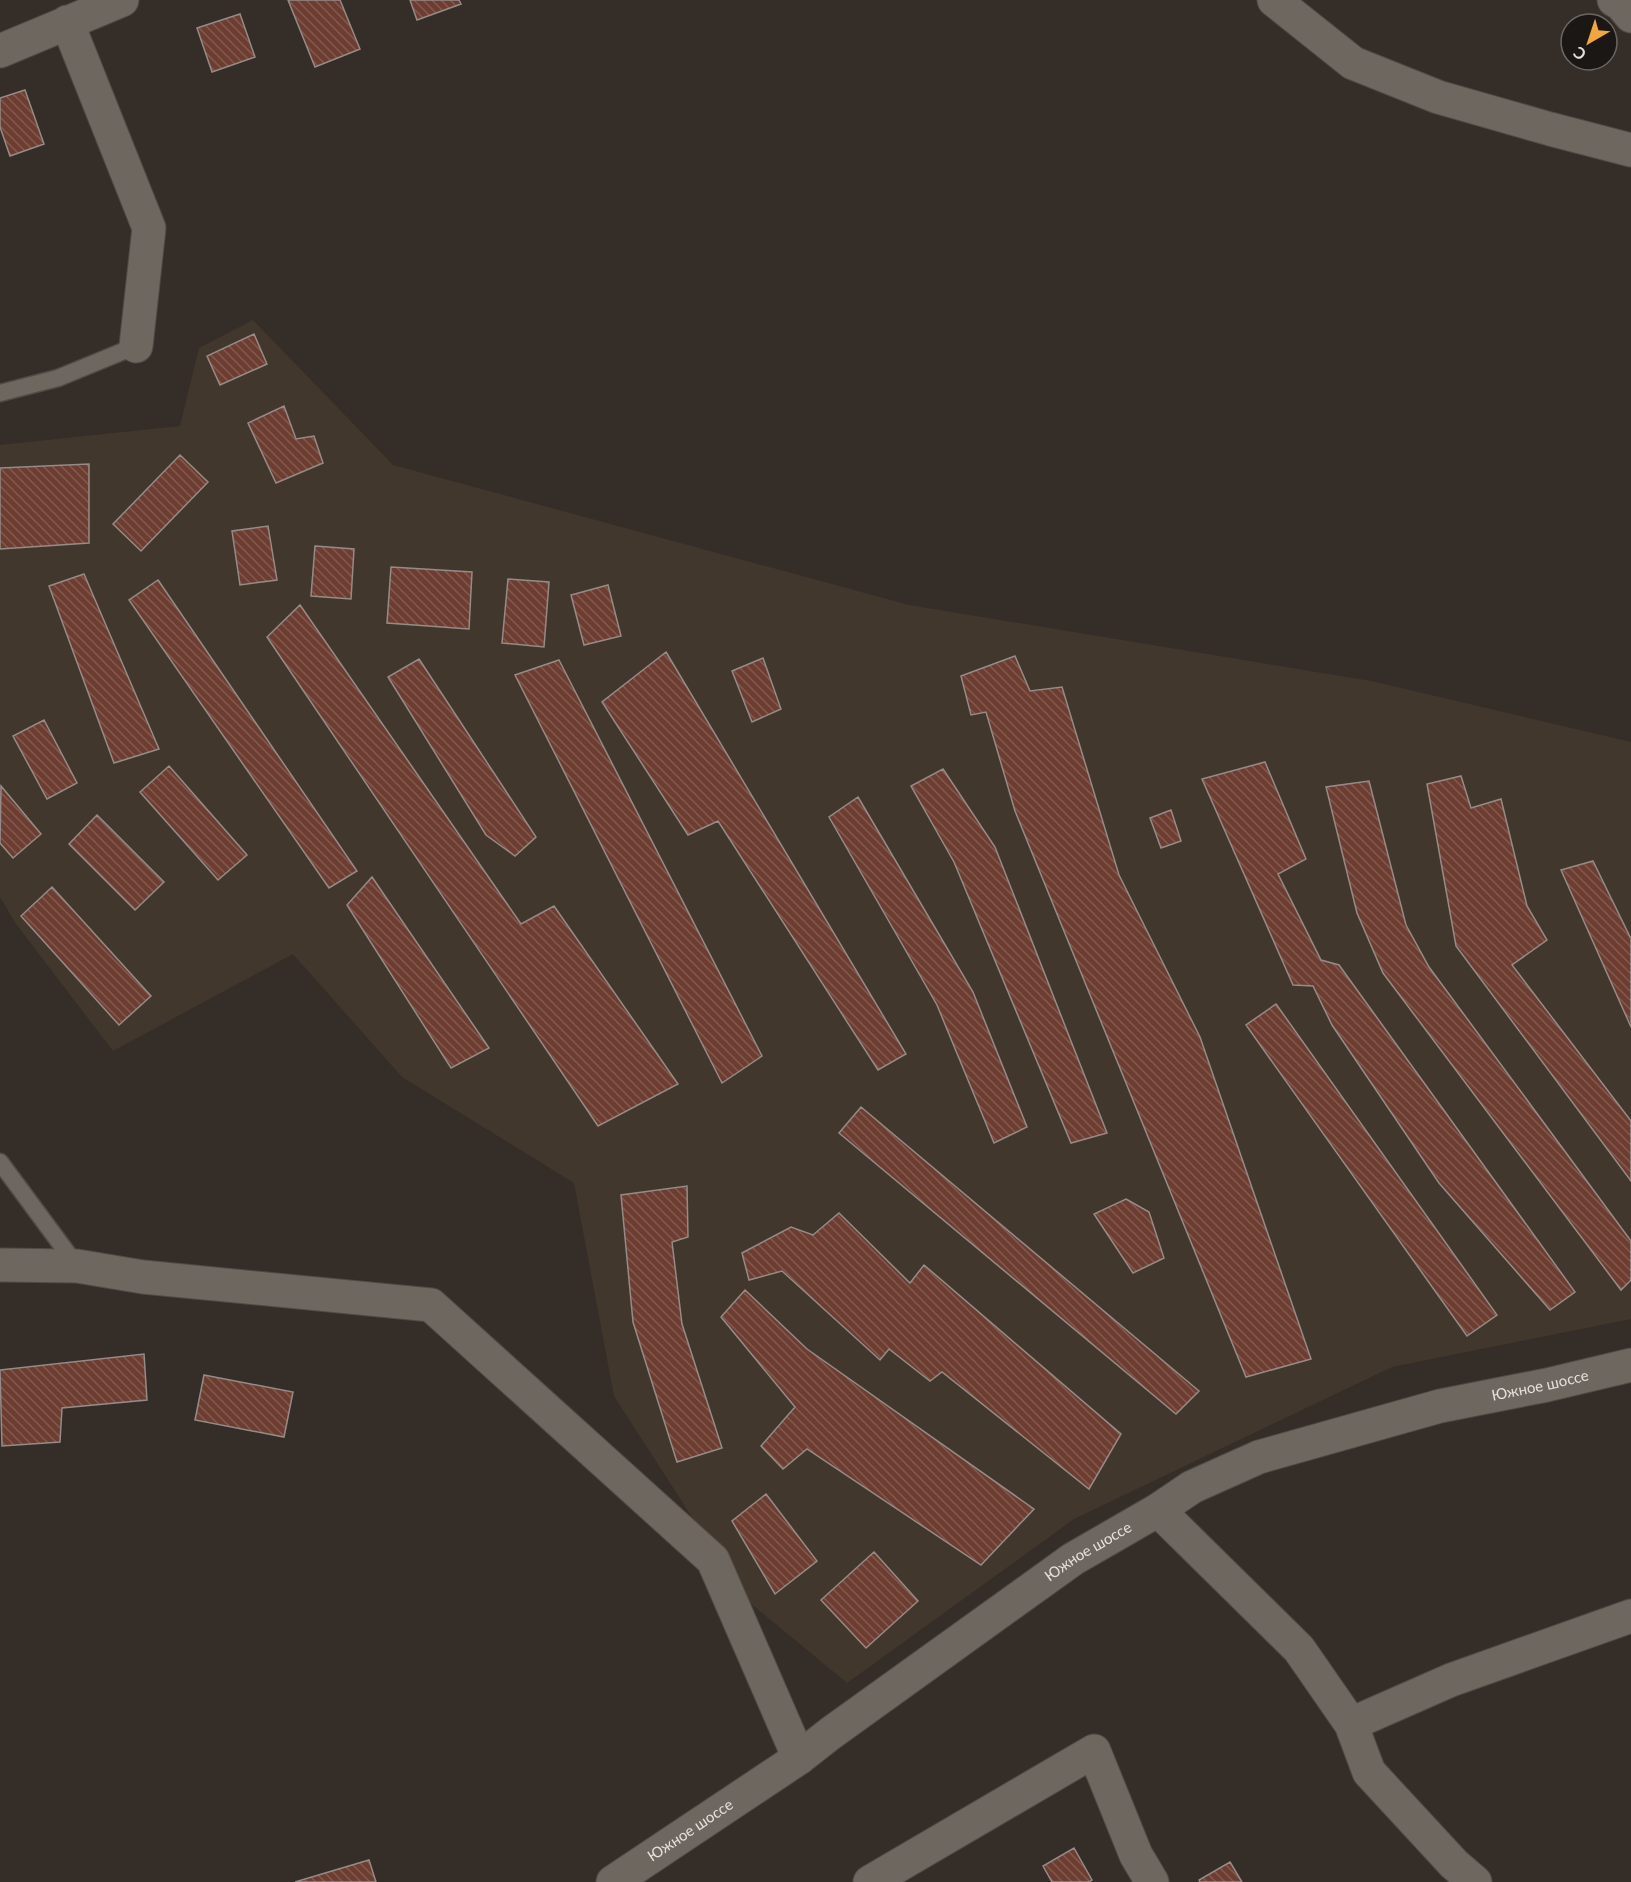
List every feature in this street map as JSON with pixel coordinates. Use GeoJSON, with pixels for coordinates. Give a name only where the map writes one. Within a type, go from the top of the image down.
{"type":"FeatureCollection","features":[{"type":"Feature","properties":{"kind":"street"},"geometry":{"type":"LineString","coordinates":[[0,51],[122,0]]}},
{"type":"Feature","properties":{"kind":"street"},"geometry":{"type":"LineString","coordinates":[[1274,0],[1353,63],[1438,97],[1631,150]]}},
{"type":"Feature","properties":{"kind":"street"},"geometry":{"type":"LineString","coordinates":[[1614,0],[1621,4],[1631,16]]}},
{"type":"Feature","properties":{"kind":"street"},"geometry":{"type":"LineString","coordinates":[[67,22],[149,228],[136,346]]}},
{"type":"Feature","properties":{"kind":"street"},"geometry":{"type":"LineString","coordinates":[[0,1265],[77,1266],[144,1277],[431,1305],[713,1560],[799,1758]]}},
{"type":"Feature","properties":{"kind":"street","name":"Южное шоссе"},"geometry":{"type":"LineString","coordinates":[[613,1882],[799,1758],[1073,1559],[1158,1510],[1192,1487],[1259,1457],[1440,1406],[1547,1385],[1631,1365]]}},
{"type":"Feature","properties":{"kind":"street"},"geometry":{"type":"LineString","coordinates":[[1158,1510],[1299,1649],[1351,1724],[1370,1772],[1454,1864],[1475,1882]]}},
{"type":"Feature","properties":{"kind":"street"},"geometry":{"type":"LineString","coordinates":[[1351,1724],[1450,1680],[1631,1616]]}},
{"type":"Feature","properties":{"kind":"street"},"geometry":{"type":"LineString","coordinates":[[870,1882],[1094,1750],[1136,1855],[1152,1882]]}},
{"type":"Feature","properties":{"kind":"lane"},"geometry":{"type":"LineString","coordinates":[[0,393],[58,378],[136,346]]}},
{"type":"Feature","properties":{"kind":"lane"},"geometry":{"type":"LineString","coordinates":[[0,1162],[77,1266]]}},
{"type":"Feature","properties":{"kind":"shaded area"},"geometry":{"type":"Polygon","coordinates":[[[253,320],[393,465],[909,605],[1371,681],[1631,742],[1631,1319],[1392,1367],[1074,1519],[847,1683],[744,1598],[614,1396],[574,1183],[402,1077],[293,954],[113,1051],[16,924],[0,897],[0,445],[180,426],[199,348],[253,320]]]}},
{"type":"Feature","properties":{"kind":"building"},"geometry":{"type":"Polygon","coordinates":[[[288,0],[340,0],[360,49],[315,67],[288,0]]]}},
{"type":"Feature","properties":{"kind":"building"},"geometry":{"type":"Polygon","coordinates":[[[410,0],[459,0],[461,4],[417,20],[410,0]]]}},
{"type":"Feature","properties":{"kind":"building"},"geometry":{"type":"Polygon","coordinates":[[[240,14],[255,57],[212,72],[197,28],[240,14]]]}},
{"type":"Feature","properties":{"kind":"building"},"geometry":{"type":"Polygon","coordinates":[[[25,90],[44,144],[10,156],[0,127],[0,98],[25,90]]]}},
{"type":"Feature","properties":{"kind":"building"},"geometry":{"type":"Polygon","coordinates":[[[254,334],[267,364],[220,385],[207,356],[254,334]]]}},
{"type":"Feature","properties":{"kind":"building"},"geometry":{"type":"Polygon","coordinates":[[[284,406],[296,439],[314,436],[323,463],[276,483],[248,423],[284,406]]]}},
{"type":"Feature","properties":{"kind":"building"},"geometry":{"type":"Polygon","coordinates":[[[180,455],[208,482],[141,551],[113,524],[180,455]]]}},
{"type":"Feature","properties":{"kind":"building"},"geometry":{"type":"Polygon","coordinates":[[[89,464],[89,543],[0,549],[0,468],[89,464]]]}},
{"type":"Feature","properties":{"kind":"building"},"geometry":{"type":"Polygon","coordinates":[[[268,526],[277,580],[240,585],[232,531],[268,526]]]}},
{"type":"Feature","properties":{"kind":"building"},"geometry":{"type":"Polygon","coordinates":[[[315,546],[354,549],[351,599],[311,596],[315,546]]]}},
{"type":"Feature","properties":{"kind":"building"},"geometry":{"type":"Polygon","coordinates":[[[391,567],[472,572],[469,629],[387,623],[391,567]]]}},
{"type":"Feature","properties":{"kind":"building"},"geometry":{"type":"Polygon","coordinates":[[[84,574],[159,749],[114,763],[49,586],[84,574]]]}},
{"type":"Feature","properties":{"kind":"building"},"geometry":{"type":"Polygon","coordinates":[[[508,579],[549,582],[544,647],[502,643],[508,579]]]}},
{"type":"Feature","properties":{"kind":"building"},"geometry":{"type":"Polygon","coordinates":[[[158,580],[357,871],[329,888],[129,600],[158,580]]]}},
{"type":"Feature","properties":{"kind":"building"},"geometry":{"type":"Polygon","coordinates":[[[608,585],[621,636],[584,645],[571,595],[608,585]]]}},
{"type":"Feature","properties":{"kind":"building"},"geometry":{"type":"Polygon","coordinates":[[[300,605],[521,924],[554,906],[678,1084],[598,1126],[267,637],[300,605]]]}},
{"type":"Feature","properties":{"kind":"building"},"geometry":{"type":"Polygon","coordinates":[[[666,652],[906,1054],[878,1070],[718,821],[688,835],[602,702],[666,652]]]}},
{"type":"Feature","properties":{"kind":"building"},"geometry":{"type":"Polygon","coordinates":[[[1015,656],[1030,691],[1062,687],[1119,875],[1200,1037],[1311,1359],[1246,1377],[1015,811],[986,712],[971,715],[961,676],[1015,656]]]}},
{"type":"Feature","properties":{"kind":"building"},"geometry":{"type":"Polygon","coordinates":[[[763,658],[781,709],[752,722],[732,671],[763,658]]]}},
{"type":"Feature","properties":{"kind":"building"},"geometry":{"type":"Polygon","coordinates":[[[419,659],[536,837],[515,856],[486,835],[388,677],[419,659]]]}},
{"type":"Feature","properties":{"kind":"building"},"geometry":{"type":"Polygon","coordinates":[[[559,660],[762,1056],[722,1083],[515,675],[559,660]]]}},
{"type":"Feature","properties":{"kind":"building"},"geometry":{"type":"Polygon","coordinates":[[[44,720],[77,783],[47,799],[13,736],[44,720]]]}},
{"type":"Feature","properties":{"kind":"building"},"geometry":{"type":"Polygon","coordinates":[[[1265,762],[1306,859],[1278,874],[1321,960],[1339,965],[1575,1292],[1550,1310],[1439,1183],[1332,1025],[1313,986],[1293,985],[1202,779],[1265,762]]]}},
{"type":"Feature","properties":{"kind":"building"},"geometry":{"type":"Polygon","coordinates":[[[169,766],[247,855],[218,880],[140,792],[169,766]]]}},
{"type":"Feature","properties":{"kind":"building"},"geometry":{"type":"Polygon","coordinates":[[[943,769],[995,847],[1107,1133],[1071,1143],[954,862],[911,786],[943,769]]]}},
{"type":"Feature","properties":{"kind":"building"},"geometry":{"type":"Polygon","coordinates":[[[1461,776],[1471,808],[1501,799],[1527,906],[1547,940],[1512,965],[1631,1121],[1631,1181],[1456,946],[1427,784],[1461,776]]]}},
{"type":"Feature","properties":{"kind":"building"},"geometry":{"type":"Polygon","coordinates":[[[1369,781],[1406,925],[1429,967],[1631,1241],[1631,1280],[1621,1290],[1383,973],[1357,913],[1326,787],[1369,781]]]}},
{"type":"Feature","properties":{"kind":"building"},"geometry":{"type":"Polygon","coordinates":[[[1,786],[41,834],[13,858],[0,843],[1,786]]]}},
{"type":"Feature","properties":{"kind":"building"},"geometry":{"type":"Polygon","coordinates":[[[858,797],[973,992],[1027,1127],[994,1143],[937,1005],[829,817],[858,797]]]}},
{"type":"Feature","properties":{"kind":"building"},"geometry":{"type":"Polygon","coordinates":[[[1171,810],[1181,841],[1161,848],[1150,818],[1171,810]]]}},
{"type":"Feature","properties":{"kind":"building"},"geometry":{"type":"Polygon","coordinates":[[[97,815],[164,882],[135,910],[69,844],[97,815]]]}},
{"type":"Feature","properties":{"kind":"building"},"geometry":{"type":"Polygon","coordinates":[[[1593,861],[1631,939],[1631,1027],[1561,870],[1593,861]]]}},
{"type":"Feature","properties":{"kind":"building"},"geometry":{"type":"Polygon","coordinates":[[[372,877],[489,1048],[451,1068],[347,905],[372,877]]]}},
{"type":"Feature","properties":{"kind":"building"},"geometry":{"type":"Polygon","coordinates":[[[52,887],[151,996],[119,1025],[21,916],[52,887]]]}},
{"type":"Feature","properties":{"kind":"building"},"geometry":{"type":"Polygon","coordinates":[[[1276,1004],[1497,1315],[1467,1336],[1246,1025],[1276,1004]]]}},
{"type":"Feature","properties":{"kind":"building"},"geometry":{"type":"Polygon","coordinates":[[[861,1107],[1199,1391],[1176,1414],[839,1133],[861,1107]]]}},
{"type":"Feature","properties":{"kind":"building"},"geometry":{"type":"Polygon","coordinates":[[[687,1186],[688,1237],[672,1242],[682,1324],[722,1448],[677,1462],[633,1322],[621,1195],[687,1186]]]}},
{"type":"Feature","properties":{"kind":"building"},"geometry":{"type":"Polygon","coordinates":[[[1126,1199],[1149,1212],[1164,1258],[1133,1273],[1094,1214],[1126,1199]]]}},
{"type":"Feature","properties":{"kind":"building"},"geometry":{"type":"Polygon","coordinates":[[[839,1213],[910,1283],[924,1265],[1121,1434],[1089,1489],[942,1372],[930,1381],[889,1349],[880,1360],[782,1271],[749,1280],[742,1253],[791,1227],[813,1235],[839,1213]]]}},
{"type":"Feature","properties":{"kind":"building"},"geometry":{"type":"Polygon","coordinates":[[[745,1290],[807,1349],[1034,1509],[981,1565],[807,1449],[783,1469],[761,1446],[795,1407],[721,1317],[745,1290]]]}},
{"type":"Feature","properties":{"kind":"building"},"geometry":{"type":"Polygon","coordinates":[[[144,1354],[147,1400],[62,1408],[60,1442],[2,1446],[0,1370],[144,1354]]]}},
{"type":"Feature","properties":{"kind":"building"},"geometry":{"type":"Polygon","coordinates":[[[204,1375],[293,1392],[284,1437],[195,1420],[204,1375]]]}},
{"type":"Feature","properties":{"kind":"building"},"geometry":{"type":"Polygon","coordinates":[[[766,1494],[817,1561],[775,1594],[732,1521],[766,1494]]]}},
{"type":"Feature","properties":{"kind":"building"},"geometry":{"type":"Polygon","coordinates":[[[874,1552],[918,1601],[866,1648],[821,1600],[874,1552]]]}},
{"type":"Feature","properties":{"kind":"building"},"geometry":{"type":"Polygon","coordinates":[[[1074,1848],[1092,1880],[1089,1882],[1052,1882],[1043,1866],[1074,1848]]]}},
{"type":"Feature","properties":{"kind":"building"},"geometry":{"type":"Polygon","coordinates":[[[369,1860],[376,1882],[295,1882],[369,1860]]]}},
{"type":"Feature","properties":{"kind":"building"},"geometry":{"type":"Polygon","coordinates":[[[1230,1862],[1242,1882],[1200,1882],[1199,1880],[1230,1862]]]}}]}
